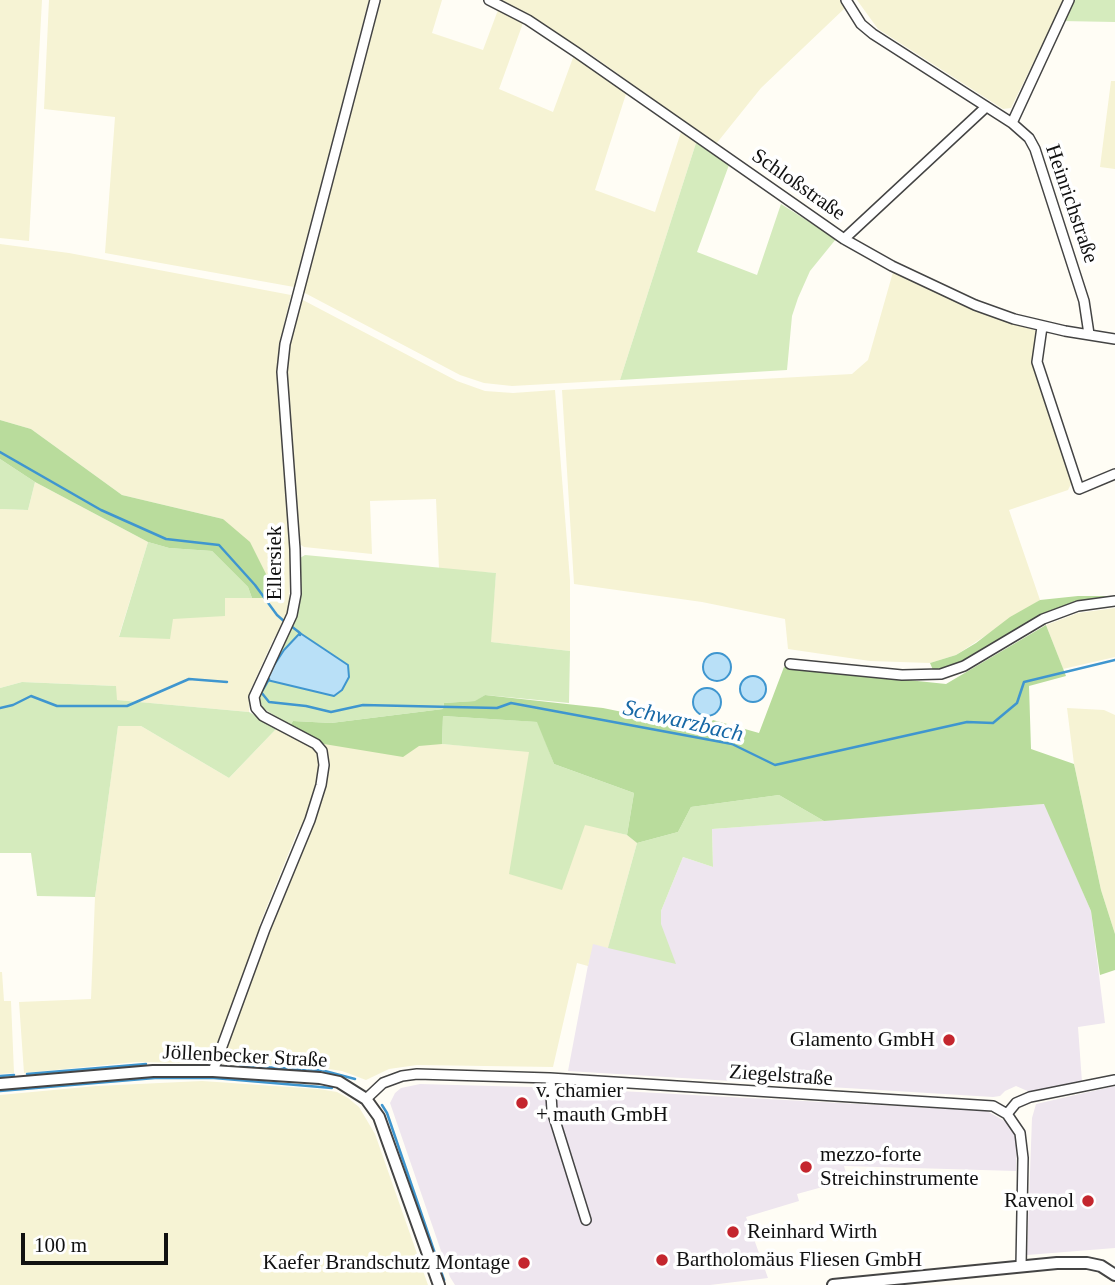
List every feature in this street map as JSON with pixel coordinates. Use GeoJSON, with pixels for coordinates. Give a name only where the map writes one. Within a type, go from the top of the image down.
{"type":"FeatureCollection","features":[{"type":"Feature","properties":{"kind":"street","name":"Ellersiek"},"geometry":{"type":"LineString","coordinates":[[212,1071],[265,929],[310,820],[321,785],[324,757],[316,744],[263,716],[256,708],[254,698],[288,623],[296,594],[282,372],[285,344],[375,0]]}},
{"type":"Feature","properties":{"kind":"street","name":"Schloßstraße"},"geometry":{"type":"LineString","coordinates":[[489,0],[528,20],[844,239],[892,266],[964,300],[1014,319],[1042,327],[1115,339]]}},
{"type":"Feature","properties":{"kind":"street","name":"Heinrichstraße"},"geometry":{"type":"LineString","coordinates":[[846,0],[861,24],[873,34],[1012,123],[1029,138],[1035,149],[1084,301],[1088,334]]}},
{"type":"Feature","properties":{"kind":"street"},"geometry":{"type":"LineString","coordinates":[[1012,123],[1069,0]]}},
{"type":"Feature","properties":{"kind":"street"},"geometry":{"type":"LineString","coordinates":[[844,239],[986,107]]}},
{"type":"Feature","properties":{"kind":"street"},"geometry":{"type":"LineString","coordinates":[[1042,327],[1037,362],[1079,489],[1115,474]]}},
{"type":"Feature","properties":{"kind":"street"},"geometry":{"type":"LineString","coordinates":[[790,664],[902,676],[941,674],[964,666],[1043,619],[1078,606],[1115,601]]}},
{"type":"Feature","properties":{"kind":"street","name":"Jöllenbecker Straße"},"geometry":{"type":"LineString","coordinates":[[0,1084],[153,1071],[212,1071],[320,1078],[339,1082],[366,1099],[379,1116],[439,1285]]}},
{"type":"Feature","properties":{"kind":"street","name":"Ziegelstraße"},"geometry":{"type":"LineString","coordinates":[[366,1099],[383,1083],[417,1074],[550,1078],[993,1106],[1007,1114]]}},
{"type":"Feature","properties":{"kind":"street"},"geometry":{"type":"LineString","coordinates":[[550,1078],[552,1111],[586,1220]]}},
{"type":"Feature","properties":{"kind":"street"},"geometry":{"type":"LineString","coordinates":[[1021,1266],[1023,1158],[1020,1133],[1007,1114],[1016,1103],[1031,1097],[1115,1080]]}},
{"type":"Feature","properties":{"kind":"street"},"geometry":{"type":"LineString","coordinates":[[833,1285],[1057,1263],[1087,1263],[1101,1266],[1115,1275]]}},
{"type":"Feature","properties":{"kind":"shaded area"},"geometry":{"type":"Polygon","coordinates":[[[0,0],[42,0],[29,241],[0,238],[0,0]]]}},
{"type":"Feature","properties":{"kind":"shaded area"},"geometry":{"type":"Polygon","coordinates":[[[49,0],[369,0],[294,287],[105,253],[115,117],[44,109],[49,0]]]}},
{"type":"Feature","properties":{"kind":"shaded area"},"geometry":{"type":"Polygon","coordinates":[[[381,0],[442,0],[432,33],[483,50],[498,10],[523,23],[499,89],[553,112],[574,55],[626,94],[595,190],[655,212],[681,132],[696,143],[620,380],[512,386],[484,383],[460,375],[303,292],[381,0]]]}},
{"type":"Feature","properties":{"kind":"shaded area"},"geometry":{"type":"Polygon","coordinates":[[[502,0],[840,0],[845,8],[761,88],[716,144],[593,56],[502,0]]]}},
{"type":"Feature","properties":{"kind":"shaded area"},"geometry":{"type":"Polygon","coordinates":[[[857,0],[1064,0],[1011,108],[1003,109],[878,29],[857,0]]]}},
{"type":"Feature","properties":{"kind":"shaded area"},"geometry":{"type":"Polygon","coordinates":[[[1111,81],[1115,81],[1115,169],[1100,167],[1111,81]]]}},
{"type":"Feature","properties":{"kind":"shaded area"},"geometry":{"type":"Polygon","coordinates":[[[0,244],[69,253],[291,295],[280,341],[277,373],[290,551],[289,612],[250,691],[249,712],[116,700],[116,686],[22,682],[0,688],[0,509],[28,510],[35,482],[148,542],[119,636],[173,619],[224,598],[278,598],[223,519],[122,495],[31,429],[0,420],[0,244]]]}},
{"type":"Feature","properties":{"kind":"shaded area"},"geometry":{"type":"Polygon","coordinates":[[[893,272],[973,310],[1037,331],[1032,362],[1071,471],[1072,482],[1068,490],[1009,510],[1040,600],[956,655],[930,663],[870,661],[788,649],[785,619],[702,602],[574,584],[562,390],[852,374],[868,360],[893,272]]]}},
{"type":"Feature","properties":{"kind":"shaded area"},"geometry":{"type":"Polygon","coordinates":[[[301,299],[457,381],[485,391],[513,393],[555,390],[570,580],[570,651],[490,642],[496,573],[439,569],[436,499],[370,501],[372,554],[304,547],[298,543],[287,373],[290,344],[301,299]]]}},
{"type":"Feature","properties":{"kind":"shaded area"},"geometry":{"type":"Polygon","coordinates":[[[1115,608],[1115,657],[1063,669],[1046,625],[1078,613],[1115,608]]]}},
{"type":"Feature","properties":{"kind":"shaded area"},"geometry":{"type":"Polygon","coordinates":[[[1067,708],[1104,710],[1115,715],[1115,934],[1101,890],[1074,764],[1067,708]]]}},
{"type":"Feature","properties":{"kind":"shaded area"},"geometry":{"type":"Polygon","coordinates":[[[118,725],[141,726],[229,778],[277,728],[313,746],[319,741],[324,744],[442,744],[529,751],[585,824],[627,835],[637,843],[608,948],[593,944],[588,966],[577,963],[553,1067],[417,1065],[389,1069],[366,1080],[342,1071],[322,1068],[259,1064],[136,1062],[24,1073],[19,1002],[91,999],[95,897],[118,725]],[[298,830],[259,926],[270,931],[308,838],[298,830]]]}},
{"type":"Feature","properties":{"kind":"shaded area"},"geometry":{"type":"Polygon","coordinates":[[[1045,804],[1091,911],[1105,1023],[1078,1027],[1082,1082],[1032,1093],[1016,1086],[1000,1096],[993,1097],[568,1071],[592,944],[661,924],[661,911],[683,857],[713,867],[712,829],[1045,804]]]}},
{"type":"Feature","properties":{"kind":"shaded area"},"geometry":{"type":"Polygon","coordinates":[[[0,972],[4,1001],[11,1001],[14,1073],[0,1074],[0,972]]]}},
{"type":"Feature","properties":{"kind":"shaded area"},"geometry":{"type":"Polygon","coordinates":[[[202,1081],[319,1089],[337,1092],[359,1107],[375,1134],[428,1285],[0,1285],[0,1095],[96,1086],[202,1081]]]}},
{"type":"Feature","properties":{"kind":"shaded area"},"geometry":{"type":"Polygon","coordinates":[[[420,1084],[565,1088],[987,1111],[1008,1123],[1014,1132],[1017,1146],[1016,1171],[844,1166],[848,1180],[797,1194],[799,1201],[746,1217],[768,1278],[710,1285],[455,1285],[390,1103],[401,1088],[420,1084]]]}},
{"type":"Feature","properties":{"kind":"shaded area"},"geometry":{"type":"Polygon","coordinates":[[[1115,1086],[1115,1248],[1027,1255],[1032,1118],[1036,1104],[1115,1086]]]}},
{"type":"Feature","properties":{"kind":"green space"},"geometry":{"type":"Polygon","coordinates":[[[1072,0],[1115,0],[1115,22],[1061,21],[1072,0]]]}},
{"type":"Feature","properties":{"kind":"green space"},"geometry":{"type":"Polygon","coordinates":[[[696,143],[729,165],[697,252],[757,275],[781,204],[836,239],[810,271],[798,298],[792,316],[787,370],[620,380],[696,143]]]}},
{"type":"Feature","properties":{"kind":"green space"},"geometry":{"type":"Polygon","coordinates":[[[0,420],[31,429],[122,495],[223,519],[250,542],[278,598],[252,598],[248,587],[212,551],[169,548],[148,542],[35,482],[0,459],[0,420]]]}},
{"type":"Feature","properties":{"kind":"green space"},"geometry":{"type":"Polygon","coordinates":[[[0,459],[35,482],[28,510],[0,509],[0,459]]]}},
{"type":"Feature","properties":{"kind":"green space"},"geometry":{"type":"Polygon","coordinates":[[[148,542],[169,548],[212,551],[248,587],[252,598],[225,598],[225,616],[173,619],[170,639],[119,637],[148,542]]]}},
{"type":"Feature","properties":{"kind":"green space"},"geometry":{"type":"Polygon","coordinates":[[[305,555],[496,573],[491,642],[570,651],[569,703],[485,695],[476,701],[444,703],[443,709],[331,723],[293,721],[290,726],[263,708],[258,696],[271,661],[297,618],[300,558],[305,555]]]}},
{"type":"Feature","properties":{"kind":"green space"},"geometry":{"type":"Polygon","coordinates":[[[1078,596],[1115,598],[1077,602],[1040,615],[961,663],[933,670],[930,663],[956,655],[1010,617],[1040,600],[1078,596]]]}},
{"type":"Feature","properties":{"kind":"green space"},"geometry":{"type":"Polygon","coordinates":[[[1046,625],[1066,676],[1029,686],[1031,749],[1074,764],[1101,890],[1115,934],[1115,970],[1100,975],[1091,911],[1044,804],[824,821],[779,795],[691,807],[678,832],[637,843],[627,835],[634,793],[554,764],[537,722],[443,716],[442,744],[419,746],[403,757],[324,744],[290,726],[293,721],[331,723],[443,709],[444,703],[475,701],[485,695],[603,708],[705,729],[713,720],[759,733],[784,667],[946,684],[1046,625]]]}},
{"type":"Feature","properties":{"kind":"green space"},"geometry":{"type":"Polygon","coordinates":[[[22,682],[116,686],[117,700],[249,712],[277,728],[229,778],[141,726],[118,726],[95,897],[37,896],[31,853],[0,853],[0,688],[22,682]]]}},
{"type":"Feature","properties":{"kind":"green space"},"geometry":{"type":"Polygon","coordinates":[[[443,716],[538,722],[554,764],[634,793],[627,835],[585,825],[562,890],[509,874],[529,752],[442,744],[443,716]]]}},
{"type":"Feature","properties":{"kind":"green space"},"geometry":{"type":"Polygon","coordinates":[[[779,795],[824,821],[712,829],[713,867],[683,857],[661,911],[661,924],[676,964],[608,948],[637,843],[678,832],[691,807],[779,795]]]}},
{"type":"Feature","properties":{"kind":"water"},"geometry":{"type":"Polygon","coordinates":[[[300,633],[348,665],[349,677],[342,690],[334,696],[267,680],[284,650],[300,633]]]}},
{"type":"Feature","properties":{"kind":"water"},"geometry":{"type":"Polygon","coordinates":[[[717,653],[727,657],[731,667],[727,677],[717,681],[707,677],[703,667],[707,657],[717,653]]]}},
{"type":"Feature","properties":{"kind":"water"},"geometry":{"type":"Polygon","coordinates":[[[753,676],[762,680],[766,689],[762,698],[753,702],[744,698],[740,689],[744,680],[753,676]]]}},
{"type":"Feature","properties":{"kind":"water"},"geometry":{"type":"Polygon","coordinates":[[[707,688],[717,692],[721,702],[717,712],[707,716],[697,712],[693,702],[697,692],[707,688]]]}},
{"type":"Feature","properties":{"kind":"waterway"},"geometry":{"type":"LineString","coordinates":[[0,452],[101,510],[166,539],[219,545],[285,622]]}},
{"type":"Feature","properties":{"kind":"waterway"},"geometry":{"type":"LineString","coordinates":[[291,626],[300,635]]}},
{"type":"Feature","properties":{"kind":"waterway","name":"Schwarzbach"},"geometry":{"type":"LineString","coordinates":[[261,692],[269,702],[331,712],[363,705],[497,708],[511,703],[732,744],[775,765],[967,722],[993,723],[1017,703],[1024,682],[1115,660]]}},
{"type":"Feature","properties":{"kind":"waterway","name":"Schwarzbach"},"geometry":{"type":"LineString","coordinates":[[0,708],[31,696],[57,706],[127,706],[189,679],[227,682]]}},
{"type":"Feature","properties":{"kind":"waterway","name":"Schwarzbach"},"geometry":{"type":"LineString","coordinates":[[262,691],[269,679]]}},
{"type":"Feature","properties":{"kind":"waterway"},"geometry":{"type":"LineString","coordinates":[[27,1074],[146,1064]]}},
{"type":"Feature","properties":{"kind":"waterway"},"geometry":{"type":"LineString","coordinates":[[240,1066],[321,1070],[355,1079]]}},
{"type":"Feature","properties":{"kind":"waterway"},"geometry":{"type":"LineString","coordinates":[[0,1076],[14,1075]]}},
{"type":"Feature","properties":{"kind":"waterway"},"geometry":{"type":"LineString","coordinates":[[0,1091],[155,1078],[214,1078],[332,1088]]}},
{"type":"Feature","properties":{"kind":"waterway"},"geometry":{"type":"LineString","coordinates":[[382,1105],[444,1280]]}},
{"type":"Feature","properties":{"kind":"place","name":"Glamento GmbH"},"geometry":{"type":"Point","coordinates":[949,1040]}},
{"type":"Feature","properties":{"kind":"place","name":"v. chamier + mauth GmbH"},"geometry":{"type":"Point","coordinates":[522,1103]}},
{"type":"Feature","properties":{"kind":"place","name":"mezzo-forte Streichinstrumente"},"geometry":{"type":"Point","coordinates":[806,1167]}},
{"type":"Feature","properties":{"kind":"place","name":"Ravenol"},"geometry":{"type":"Point","coordinates":[1088,1201]}},
{"type":"Feature","properties":{"kind":"place","name":"Reinhard Wirth"},"geometry":{"type":"Point","coordinates":[733,1232]}},
{"type":"Feature","properties":{"kind":"place","name":"Bartholomäus Fliesen GmbH"},"geometry":{"type":"Point","coordinates":[662,1260]}},
{"type":"Feature","properties":{"kind":"place","name":"Kaefer Brandschutz Montage"},"geometry":{"type":"Point","coordinates":[524,1263]}}]}
